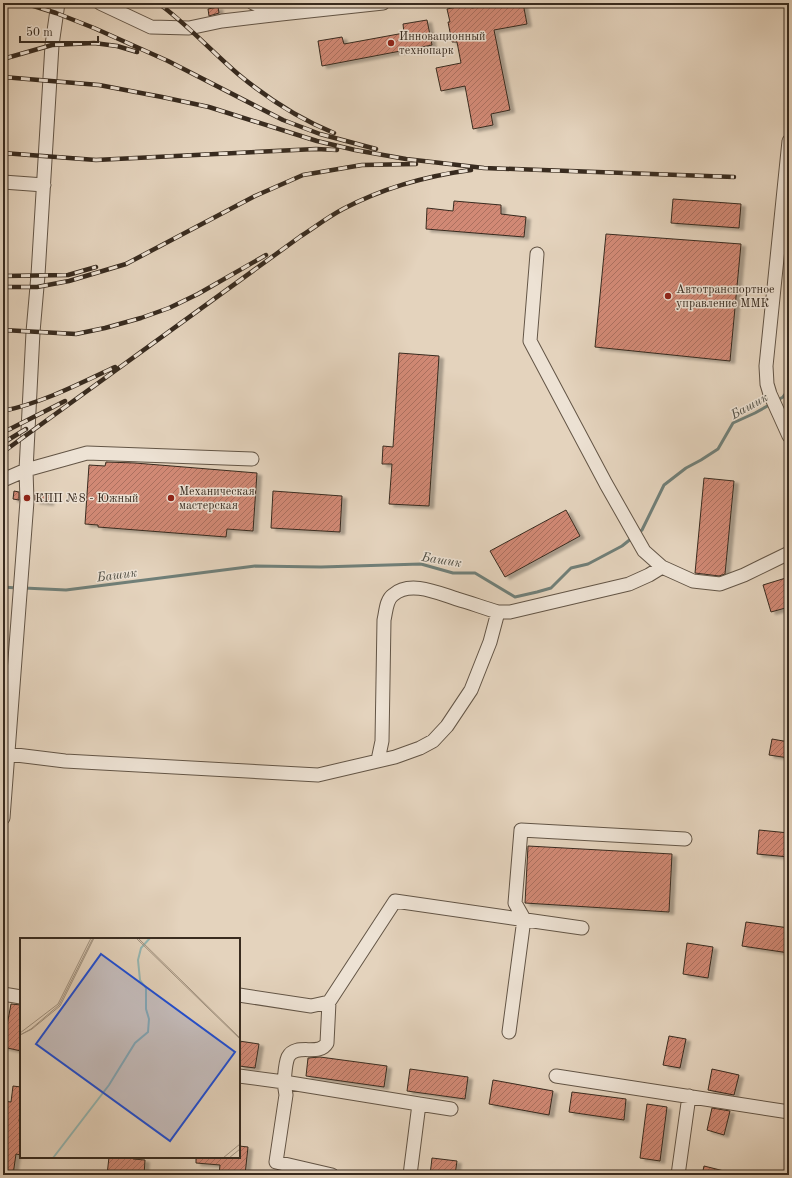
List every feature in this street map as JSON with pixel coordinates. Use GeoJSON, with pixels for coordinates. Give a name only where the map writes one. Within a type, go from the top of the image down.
{"type":"FeatureCollection","features":[{"type":"Feature","properties":{"kind":"street"},"geometry":{"type":"LineString","coordinates":[[3,818],[27,501],[26,470],[33,332],[44,185],[52,45],[58,3]]}},
{"type":"Feature","properties":{"kind":"street"},"geometry":{"type":"LineString","coordinates":[[100,3],[151,27],[189,28],[222,21],[382,3]]}},
{"type":"Feature","properties":{"kind":"street"},"geometry":{"type":"LineString","coordinates":[[254,3],[281,14]]}},
{"type":"Feature","properties":{"kind":"street"},"geometry":{"type":"LineString","coordinates":[[789,141],[766,366],[767,384],[770,394],[789,436]]}},
{"type":"Feature","properties":{"kind":"street"},"geometry":{"type":"LineString","coordinates":[[3,182],[44,185]]}},
{"type":"Feature","properties":{"kind":"street"},"geometry":{"type":"LineString","coordinates":[[537,254],[530,341],[606,484],[644,550],[662,567],[694,581],[720,584],[789,553]]}},
{"type":"Feature","properties":{"kind":"street"},"geometry":{"type":"LineString","coordinates":[[3,480],[26,470],[87,453],[252,459]]}},
{"type":"Feature","properties":{"kind":"street"},"geometry":{"type":"LineString","coordinates":[[378,760],[382,734],[384,620],[387,604],[392,595],[402,589],[415,588],[429,590],[498,612],[517,610],[629,584],[662,567]]}},
{"type":"Feature","properties":{"kind":"street"},"geometry":{"type":"LineString","coordinates":[[8,754],[101,763],[178,766],[318,775],[395,757],[420,748],[433,741],[447,726],[471,690],[490,642],[498,612]]}},
{"type":"Feature","properties":{"kind":"street"},"geometry":{"type":"LineString","coordinates":[[509,1032],[524,919],[515,902],[521,830],[685,839]]}},
{"type":"Feature","properties":{"kind":"street"},"geometry":{"type":"LineString","coordinates":[[332,1175],[276,1162],[286,1095],[284,1082],[288,1058],[291,1054],[297,1051],[320,1050],[325,1047],[327,1043],[329,1002],[395,901],[582,928]]}},
{"type":"Feature","properties":{"kind":"street"},"geometry":{"type":"LineString","coordinates":[[3,994],[20,997]]}},
{"type":"Feature","properties":{"kind":"street"},"geometry":{"type":"LineString","coordinates":[[240,995],[311,1006],[329,1002]]}},
{"type":"Feature","properties":{"kind":"street"},"geometry":{"type":"LineString","coordinates":[[240,1076],[451,1109]]}},
{"type":"Feature","properties":{"kind":"street"},"geometry":{"type":"LineString","coordinates":[[556,1076],[789,1112]]}},
{"type":"Feature","properties":{"kind":"street"},"geometry":{"type":"LineString","coordinates":[[678,1175],[689,1096]]}},
{"type":"Feature","properties":{"kind":"street"},"geometry":{"type":"LineString","coordinates":[[410,1175],[419,1104]]}},
{"type":"Feature","properties":{"kind":"building"},"geometry":{"type":"Polygon","coordinates":[[[498,3],[523,3],[527,24],[494,30],[510,110],[491,114],[493,125],[473,129],[465,86],[441,91],[436,68],[461,63],[457,42],[452,42],[447,9],[472,4],[472,8],[498,3]]]}},
{"type":"Feature","properties":{"kind":"building"},"geometry":{"type":"Polygon","coordinates":[[[218,7],[219,13],[209,16],[208,9],[218,7]]]}},
{"type":"Feature","properties":{"kind":"building","name":"Инновационный технопарк"},"geometry":{"type":"Polygon","coordinates":[[[427,20],[432,45],[322,66],[318,41],[342,37],[344,44],[404,33],[403,24],[427,20]]]}},
{"type":"Feature","properties":{"kind":"building"},"geometry":{"type":"Polygon","coordinates":[[[673,199],[741,204],[739,228],[671,223],[673,199]]]}},
{"type":"Feature","properties":{"kind":"building"},"geometry":{"type":"Polygon","coordinates":[[[454,201],[501,205],[501,214],[526,217],[524,237],[426,229],[427,208],[453,211],[454,201]]]}},
{"type":"Feature","properties":{"kind":"building","name":"Автотранспортное управление ММК"},"geometry":{"type":"Polygon","coordinates":[[[606,234],[741,244],[730,361],[595,347],[606,234]]]}},
{"type":"Feature","properties":{"kind":"building"},"geometry":{"type":"Polygon","coordinates":[[[399,353],[439,356],[429,506],[389,504],[392,464],[382,464],[383,446],[393,447],[399,353]]]}},
{"type":"Feature","properties":{"kind":"building","name":"Механическая мастерская"},"geometry":{"type":"Polygon","coordinates":[[[106,462],[257,473],[253,531],[227,529],[226,537],[98,527],[98,525],[85,524],[89,465],[105,466],[106,462]]]}},
{"type":"Feature","properties":{"kind":"building"},"geometry":{"type":"Polygon","coordinates":[[[704,478],[734,481],[725,574],[719,576],[695,573],[704,478]]]}},
{"type":"Feature","properties":{"kind":"building"},"geometry":{"type":"Polygon","coordinates":[[[14,491],[19,492],[19,500],[13,499],[14,491]]]}},
{"type":"Feature","properties":{"kind":"building"},"geometry":{"type":"Polygon","coordinates":[[[273,491],[342,496],[340,532],[271,528],[273,491]]]}},
{"type":"Feature","properties":{"kind":"building"},"geometry":{"type":"Polygon","coordinates":[[[35,493],[50,495],[49,503],[35,501],[35,493]]]}},
{"type":"Feature","properties":{"kind":"building"},"geometry":{"type":"Polygon","coordinates":[[[566,510],[580,536],[505,577],[490,551],[566,510]]]}},
{"type":"Feature","properties":{"kind":"building"},"geometry":{"type":"Polygon","coordinates":[[[789,577],[789,607],[771,612],[763,585],[789,577]]]}},
{"type":"Feature","properties":{"kind":"building"},"geometry":{"type":"Polygon","coordinates":[[[772,739],[789,742],[789,758],[769,755],[772,739]]]}},
{"type":"Feature","properties":{"kind":"building"},"geometry":{"type":"Polygon","coordinates":[[[759,830],[789,833],[789,857],[757,854],[759,830]]]}},
{"type":"Feature","properties":{"kind":"building"},"geometry":{"type":"Polygon","coordinates":[[[528,846],[672,854],[669,912],[525,903],[528,846]]]}},
{"type":"Feature","properties":{"kind":"building"},"geometry":{"type":"Polygon","coordinates":[[[746,922],[789,928],[789,953],[742,946],[746,922]]]}},
{"type":"Feature","properties":{"kind":"building"},"geometry":{"type":"Polygon","coordinates":[[[687,943],[713,947],[708,978],[683,974],[687,943]]]}},
{"type":"Feature","properties":{"kind":"building"},"geometry":{"type":"Polygon","coordinates":[[[11,1004],[20,1005],[20,1051],[3,1047],[11,1004]]]}},
{"type":"Feature","properties":{"kind":"building"},"geometry":{"type":"Polygon","coordinates":[[[669,1036],[686,1039],[680,1068],[663,1065],[669,1036]]]}},
{"type":"Feature","properties":{"kind":"building"},"geometry":{"type":"Polygon","coordinates":[[[240,1041],[259,1044],[255,1068],[240,1066],[240,1041]]]}},
{"type":"Feature","properties":{"kind":"building"},"geometry":{"type":"Polygon","coordinates":[[[320,1057],[387,1066],[384,1087],[306,1076],[308,1058],[320,1057]]]}},
{"type":"Feature","properties":{"kind":"building"},"geometry":{"type":"Polygon","coordinates":[[[410,1069],[468,1077],[465,1099],[407,1091],[410,1069]]]}},
{"type":"Feature","properties":{"kind":"building"},"geometry":{"type":"Polygon","coordinates":[[[712,1069],[739,1075],[734,1095],[708,1090],[712,1069]]]}},
{"type":"Feature","properties":{"kind":"building"},"geometry":{"type":"Polygon","coordinates":[[[493,1080],[553,1091],[549,1115],[489,1104],[493,1080]]]}},
{"type":"Feature","properties":{"kind":"building"},"geometry":{"type":"Polygon","coordinates":[[[13,1086],[20,1087],[20,1155],[16,1154],[13,1175],[3,1175],[3,1101],[11,1102],[13,1086]]]}},
{"type":"Feature","properties":{"kind":"building"},"geometry":{"type":"Polygon","coordinates":[[[572,1092],[626,1099],[624,1120],[569,1112],[572,1092]]]}},
{"type":"Feature","properties":{"kind":"building"},"geometry":{"type":"Polygon","coordinates":[[[647,1104],[667,1107],[660,1161],[640,1158],[647,1104]]]}},
{"type":"Feature","properties":{"kind":"building"},"geometry":{"type":"Polygon","coordinates":[[[712,1108],[730,1111],[724,1135],[707,1130],[712,1108]]]}},
{"type":"Feature","properties":{"kind":"building"},"geometry":{"type":"Polygon","coordinates":[[[240,1146],[248,1147],[245,1175],[219,1175],[220,1165],[196,1163],[196,1158],[240,1158],[240,1146]]]}},
{"type":"Feature","properties":{"kind":"building"},"geometry":{"type":"Polygon","coordinates":[[[109,1158],[133,1158],[145,1160],[144,1175],[107,1175],[109,1158]]]}},
{"type":"Feature","properties":{"kind":"building"},"geometry":{"type":"Polygon","coordinates":[[[432,1158],[457,1161],[455,1175],[430,1175],[432,1158]]]}},
{"type":"Feature","properties":{"kind":"building"},"geometry":{"type":"Polygon","coordinates":[[[704,1166],[728,1172],[728,1175],[702,1175],[704,1166]]]}},
{"type":"Feature","properties":{"kind":"waterway","name":"Башик"},"geometry":{"type":"LineString","coordinates":[[776,401],[783,397],[789,389]]}},
{"type":"Feature","properties":{"kind":"waterway","name":"Башик"},"geometry":{"type":"LineString","coordinates":[[638,533],[642,530],[664,485],[686,468],[718,449],[733,423],[771,404]]}},
{"type":"Feature","properties":{"kind":"waterway","name":"Башик"},"geometry":{"type":"LineString","coordinates":[[24,588],[66,590],[255,566],[321,567],[421,564],[453,573],[475,573],[515,597],[551,588],[571,568],[588,564],[622,546],[632,538]]}},
{"type":"Feature","properties":{"kind":"waterway","name":"Башик"},"geometry":{"type":"LineString","coordinates":[[3,587],[17,588]]}},
{"type":"Feature","properties":{"kind":"railway"},"geometry":{"type":"LineString","coordinates":[[24,3],[56,13],[94,28],[168,61],[283,120],[320,134],[376,149]]}},
{"type":"Feature","properties":{"kind":"railway"},"geometry":{"type":"LineString","coordinates":[[158,3],[179,20],[238,74],[260,91],[296,115],[334,133]]}},
{"type":"Feature","properties":{"kind":"railway"},"geometry":{"type":"LineString","coordinates":[[3,59],[52,45],[94,43],[117,46],[137,52]]}},
{"type":"Feature","properties":{"kind":"railway"},"geometry":{"type":"LineString","coordinates":[[3,77],[99,85],[162,97],[209,107],[317,141],[355,150],[406,159],[484,168],[734,177]]}},
{"type":"Feature","properties":{"kind":"railway"},"geometry":{"type":"LineString","coordinates":[[3,153],[96,160],[316,149],[337,150]]}},
{"type":"Feature","properties":{"kind":"railway"},"geometry":{"type":"LineString","coordinates":[[3,287],[37,287],[69,281],[126,264],[255,196],[303,175],[362,165],[416,164]]}},
{"type":"Feature","properties":{"kind":"railway"},"geometry":{"type":"LineString","coordinates":[[3,452],[332,215],[389,189],[421,179],[471,170]]}},
{"type":"Feature","properties":{"kind":"railway"},"geometry":{"type":"LineString","coordinates":[[3,330],[76,334],[141,318],[169,308],[198,294],[266,255]]}},
{"type":"Feature","properties":{"kind":"railway"},"geometry":{"type":"LineString","coordinates":[[3,276],[68,275],[96,267]]}},
{"type":"Feature","properties":{"kind":"railway"},"geometry":{"type":"LineString","coordinates":[[3,411],[18,408],[46,398],[115,367]]}},
{"type":"Feature","properties":{"kind":"railway"},"geometry":{"type":"LineString","coordinates":[[3,431],[10,429],[65,401]]}},
{"type":"Feature","properties":{"kind":"railway"},"geometry":{"type":"LineString","coordinates":[[3,443],[26,429]]}},
{"type":"Feature","properties":{"kind":"place","name":"Инновационный технопарк"},"geometry":{"type":"Point","coordinates":[391,43]}},
{"type":"Feature","properties":{"kind":"place","name":"Автотранспортное управление ММК"},"geometry":{"type":"Point","coordinates":[668,296]}},
{"type":"Feature","properties":{"kind":"place","name":"КПП №8 - Южный"},"geometry":{"type":"Point","coordinates":[27,498]}},
{"type":"Feature","properties":{"kind":"place","name":"Механическая мастерская"},"geometry":{"type":"Point","coordinates":[171,498]}}]}
